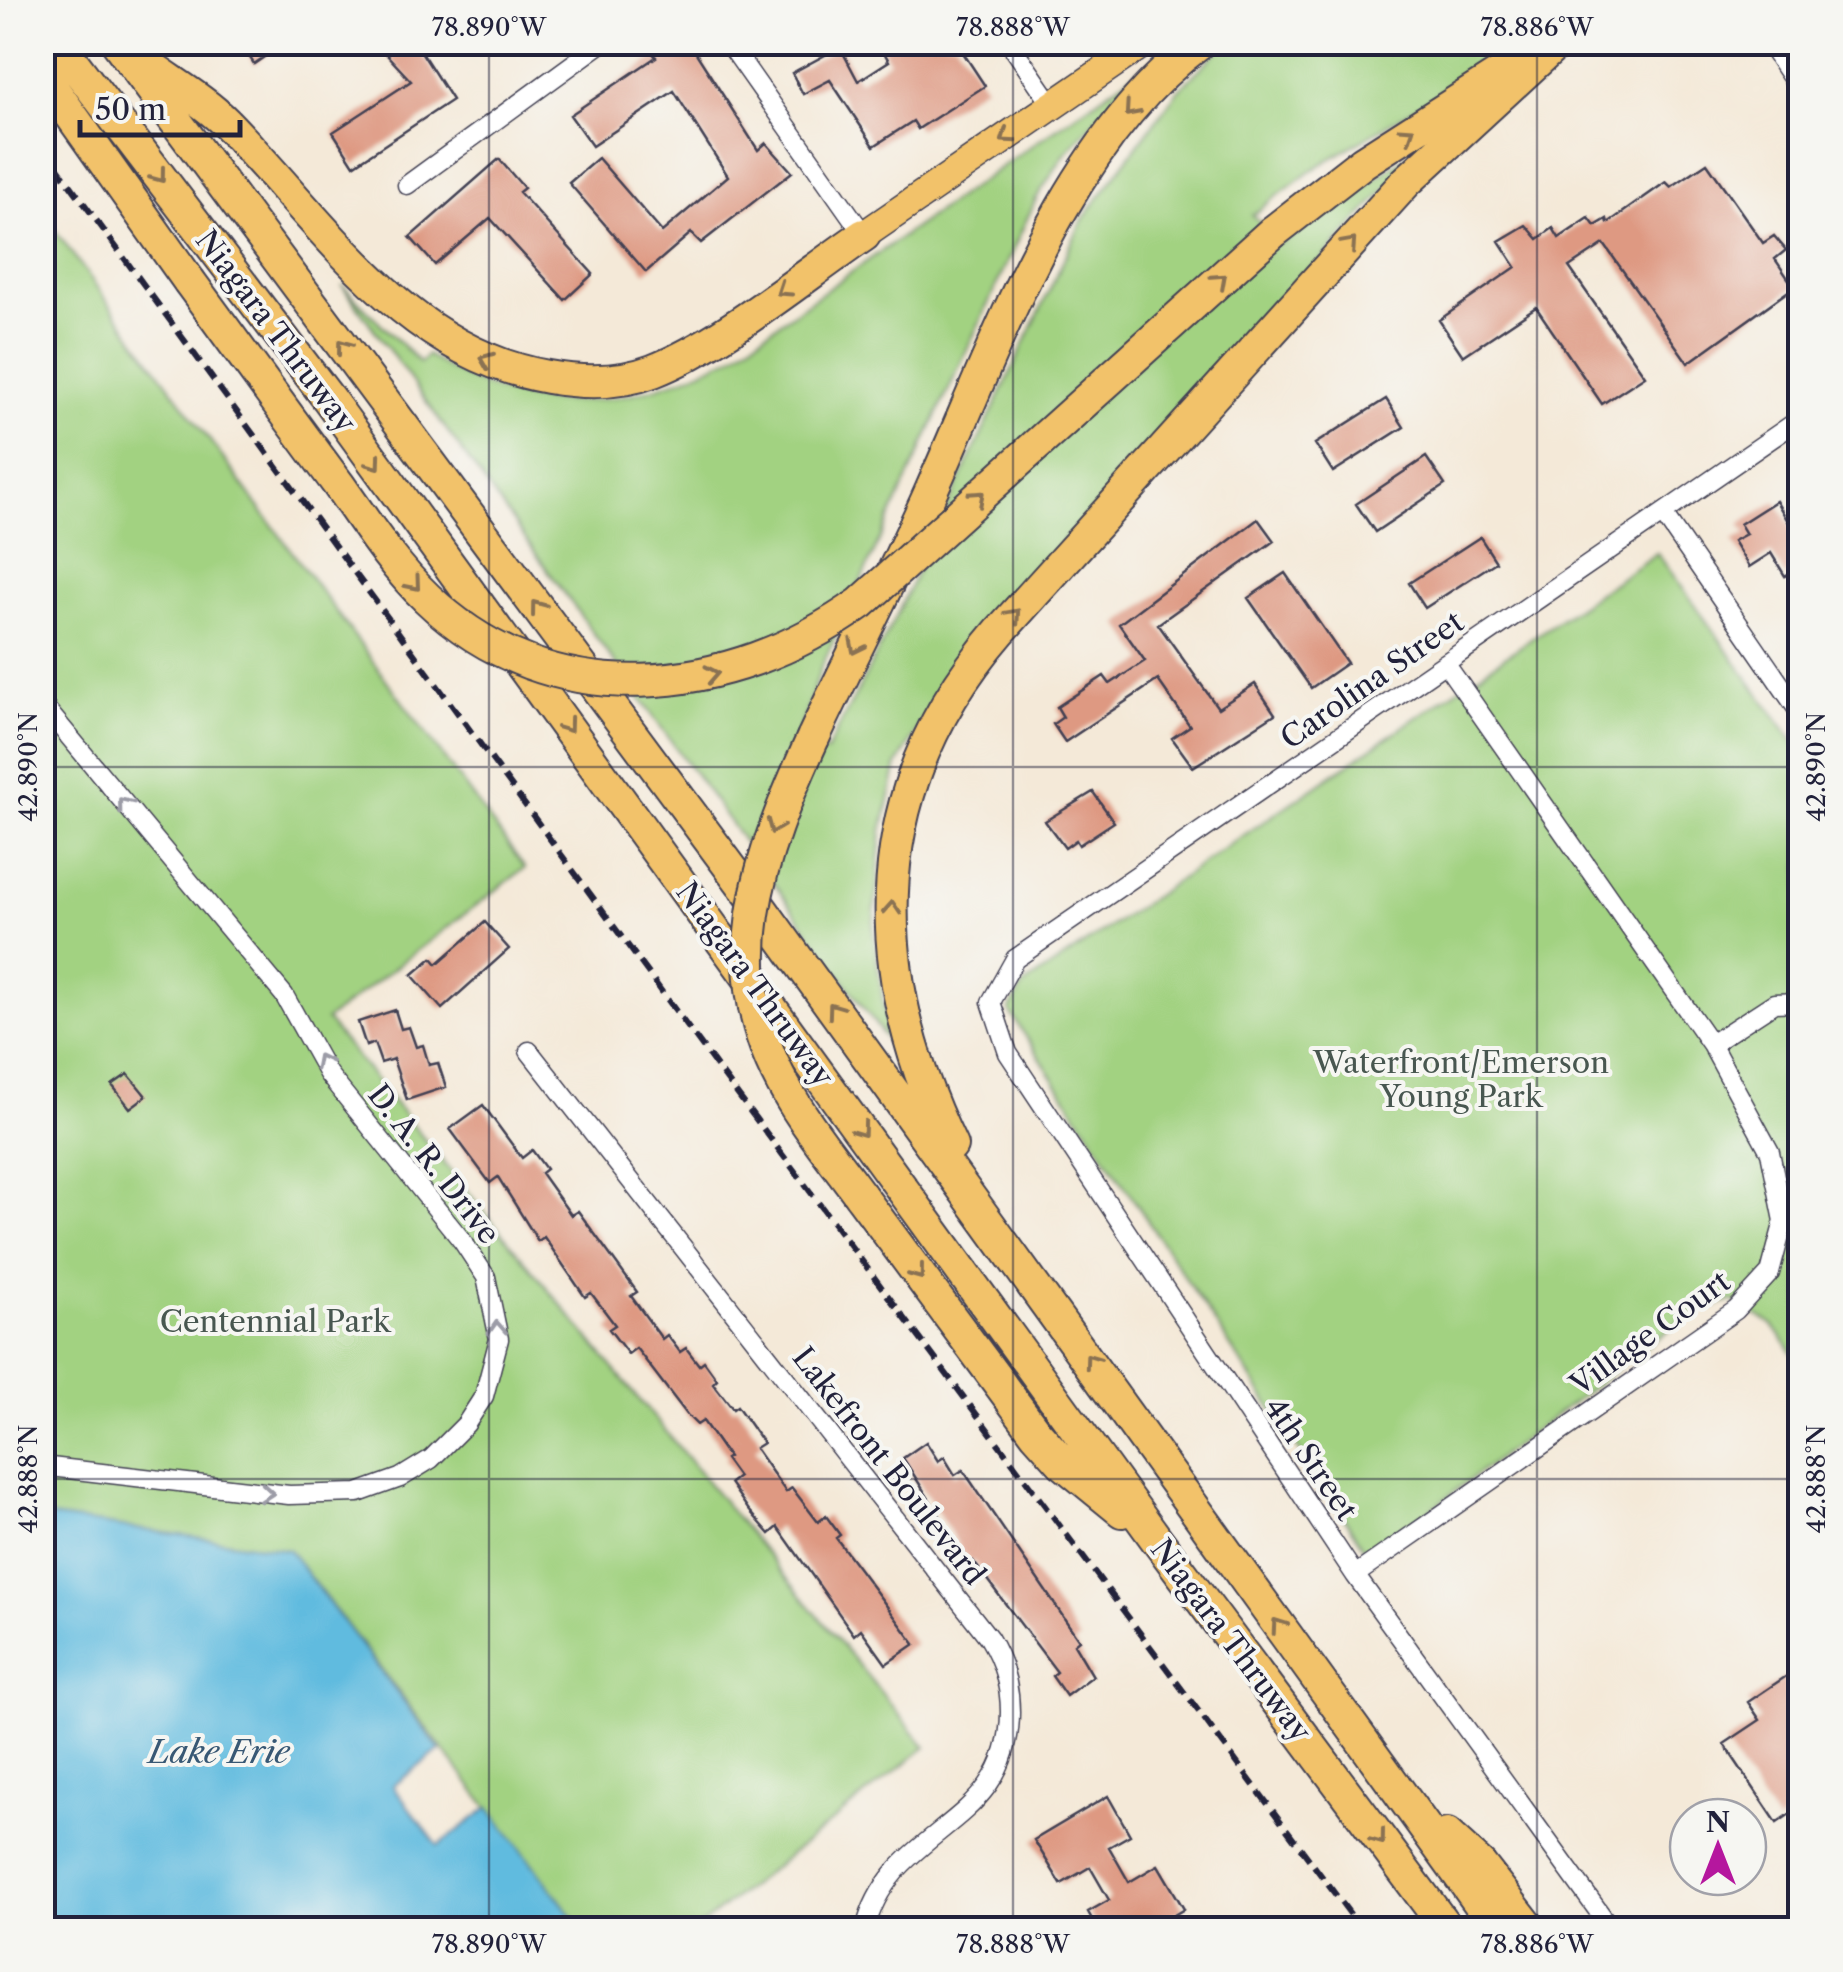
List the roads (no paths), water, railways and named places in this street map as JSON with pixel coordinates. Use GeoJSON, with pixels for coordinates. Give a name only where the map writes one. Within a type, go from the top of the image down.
{"type":"FeatureCollection","features":[{"type":"Feature","properties":{"kind":"highway","name":"Niagara Thruway"},"geometry":{"type":"LineString","coordinates":[[58,42],[351,430],[1156,1540],[1448,1930]]}},
{"type":"Feature","properties":{"kind":"highway","name":"Niagara Thruway"},"geometry":{"type":"LineString","coordinates":[[117,42],[994,1230],[1499,1930]]}},
{"type":"Feature","properties":{"kind":"highway"},"geometry":{"type":"LineString","coordinates":[[117,42],[222,119],[388,297],[462,350],[528,374],[592,382],[652,371],[692,352],[864,236]]}},
{"type":"Feature","properties":{"kind":"highway"},"geometry":{"type":"LineString","coordinates":[[1156,1540],[1062,1462],[1036,1432],[786,1092],[770,1055],[754,986],[751,921],[760,869],[776,820],[1056,216],[1140,99],[1201,42]]}},
{"type":"Feature","properties":{"kind":"highway"},"geometry":{"type":"LineString","coordinates":[[994,1230],[918,1072],[894,978],[891,915],[898,850],[927,745],[960,683],[1013,617],[1406,182],[1556,42]]}},
{"type":"Feature","properties":{"kind":"highway"},"geometry":{"type":"LineString","coordinates":[[42,74],[189,281],[418,590],[447,615],[505,650],[554,669],[606,680],[671,680],[760,660],[797,644],[861,602],[1273,232],[1363,162],[1556,42]]}},
{"type":"Feature","properties":{"kind":"highway"},"geometry":{"type":"LineString","coordinates":[[1395,1788],[1482,1866],[1530,1930]]}},
{"type":"Feature","properties":{"kind":"main road"},"geometry":{"type":"LineString","coordinates":[[864,236],[1145,42]]}},
{"type":"Feature","properties":{"kind":"street"},"geometry":{"type":"LineString","coordinates":[[407,184],[604,42]]}},
{"type":"Feature","properties":{"kind":"street"},"geometry":{"type":"LineString","coordinates":[[728,42],[864,236]]}},
{"type":"Feature","properties":{"kind":"street"},"geometry":{"type":"LineString","coordinates":[[1009,42],[1052,106]]}},
{"type":"Feature","properties":{"kind":"street"},"geometry":{"type":"LineString","coordinates":[[1768,42],[1800,90]]}},
{"type":"Feature","properties":{"kind":"street","name":"Carolina Street"},"geometry":{"type":"LineString","coordinates":[[990,1002],[1015,959],[1800,419]]}},
{"type":"Feature","properties":{"kind":"street"},"geometry":{"type":"LineString","coordinates":[[1663,514],[1800,712]]}},
{"type":"Feature","properties":{"kind":"street","name":"Village Court"},"geometry":{"type":"LineString","coordinates":[[1355,1575],[1736,1310],[1770,1273],[1784,1222],[1770,1152],[1711,1044],[1444,664]]}},
{"type":"Feature","properties":{"kind":"street","name":"D. A. R. Drive"},"geometry":{"type":"LineString","coordinates":[[42,704],[284,995],[328,1074],[463,1242],[486,1277],[498,1339],[484,1396],[466,1424],[430,1459],[400,1478],[358,1493],[289,1495],[42,1466]]}},
{"type":"Feature","properties":{"kind":"street","name":"4th Street"},"geometry":{"type":"LineString","coordinates":[[990,1002],[1008,1053],[1355,1575],[1612,1930]]}},
{"type":"Feature","properties":{"kind":"street"},"geometry":{"type":"LineString","coordinates":[[1711,1044],[1774,1003],[1800,1002]]}},
{"type":"Feature","properties":{"kind":"street","name":"Lakefront Boulevard"},"geometry":{"type":"LineString","coordinates":[[529,1051],[989,1638],[1005,1672],[1010,1727],[990,1788],[894,1868],[872,1900],[865,1930]]}},
{"type":"Feature","properties":{"kind":"water","name":"Lake Erie"},"geometry":{"type":"Polygon","coordinates":[[[43,1516],[289,1550],[440,1750],[393,1786],[438,1846],[489,1807],[582,1929],[43,1929],[43,1516]]]}},
{"type":"Feature","properties":{"kind":"railway"},"geometry":{"type":"LineString","coordinates":[[42,146],[717,1067],[1362,1930]]}},
{"type":"Feature","properties":{"kind":"park label","name":"Waterfront/Emerson Young Park"},"geometry":{"type":"Point","coordinates":[1461,1079]}},
{"type":"Feature","properties":{"kind":"park label","name":"Centennial Park"},"geometry":{"type":"Point","coordinates":[275,1321]}}]}
